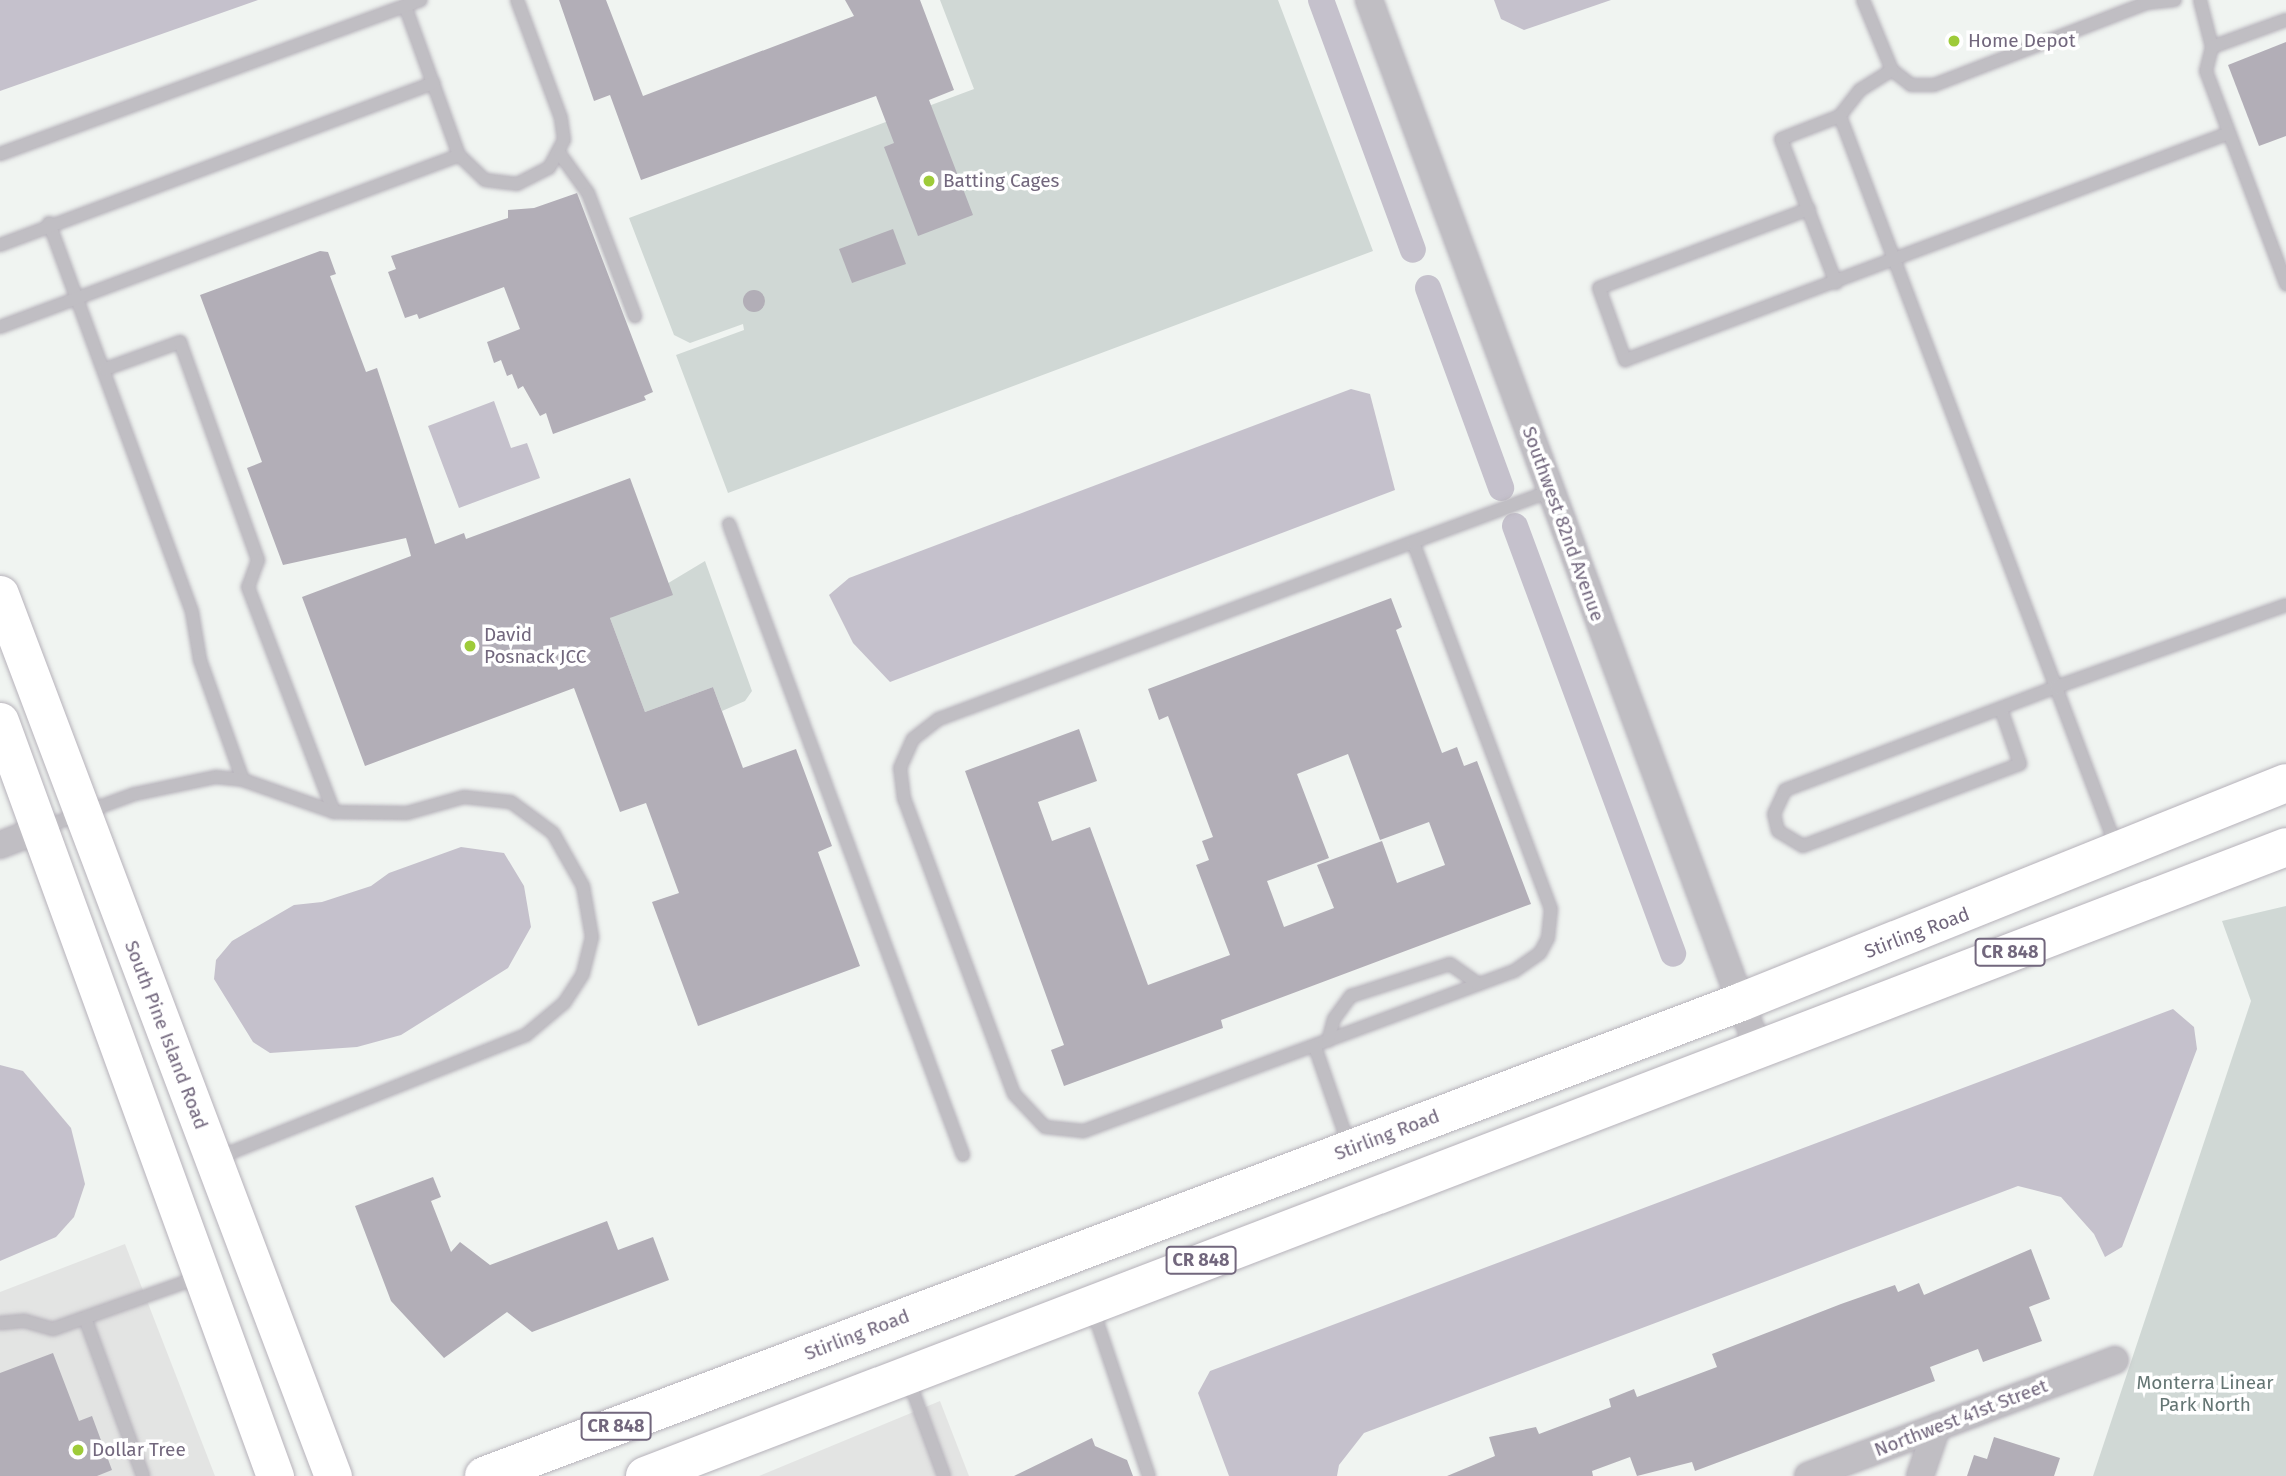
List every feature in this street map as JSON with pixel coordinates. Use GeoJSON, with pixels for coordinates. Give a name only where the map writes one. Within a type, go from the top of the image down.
{"type":"FeatureCollection","features":[{"type":"Feature","properties":{"kind":"main road","name":"South Pine Island Road"},"geometry":{"type":"LineString","coordinates":[[0,594],[332,1476]]}},
{"type":"Feature","properties":{"kind":"main road"},"geometry":{"type":"LineString","coordinates":[[0,721],[200,1277],[275,1476]]}},
{"type":"Feature","properties":{"kind":"main road","name":"Stirling Road"},"geometry":{"type":"LineString","coordinates":[[484,1476],[1741,1002],[2286,783]]}},
{"type":"Feature","properties":{"kind":"main road","name":"CR 848"},"geometry":{"type":"LineString","coordinates":[[645,1476],[1090,1303],[2286,847]]}},
{"type":"Feature","properties":{"kind":"main road"},"geometry":{"type":"LineString","coordinates":[[1071,1254],[1090,1303]]}},
{"type":"Feature","properties":{"kind":"street","name":"Southwest 82nd Avenue"},"geometry":{"type":"LineString","coordinates":[[1368,0],[1758,1048]]}},
{"type":"Feature","properties":{"kind":"street"},"geometry":{"type":"LineString","coordinates":[[0,845],[41,829]]}},
{"type":"Feature","properties":{"kind":"street","name":"Northwest 41st Street"},"geometry":{"type":"LineString","coordinates":[[1808,1476],[2115,1360]]}},
{"type":"Feature","properties":{"kind":"street"},"geometry":{"type":"LineString","coordinates":[[1920,1476],[1937,1427]]}},
{"type":"Feature","properties":{"kind":"lane"},"geometry":{"type":"LineString","coordinates":[[0,155],[421,0]]}},
{"type":"Feature","properties":{"kind":"lane"},"geometry":{"type":"LineString","coordinates":[[517,0],[561,118],[560,154],[589,193],[635,316]]}},
{"type":"Feature","properties":{"kind":"lane"},"geometry":{"type":"LineString","coordinates":[[1863,0],[1892,71],[1911,85],[1934,85],[2146,3],[2175,0]]}},
{"type":"Feature","properties":{"kind":"lane"},"geometry":{"type":"LineString","coordinates":[[2200,0],[2212,47],[2206,71],[2286,284]]}},
{"type":"Feature","properties":{"kind":"lane"},"geometry":{"type":"LineString","coordinates":[[405,6],[459,155],[485,180],[501,184],[534,179],[560,154]]}},
{"type":"Feature","properties":{"kind":"lane"},"geometry":{"type":"LineString","coordinates":[[2212,47],[2286,20]]}},
{"type":"Feature","properties":{"kind":"lane"},"geometry":{"type":"LineString","coordinates":[[1836,284],[1781,139],[1840,116],[1860,90],[1892,71]]}},
{"type":"Feature","properties":{"kind":"lane"},"geometry":{"type":"LineString","coordinates":[[0,245],[49,223],[434,83]]}},
{"type":"Feature","properties":{"kind":"lane"},"geometry":{"type":"LineString","coordinates":[[1840,116],[2119,852]]}},
{"type":"Feature","properties":{"kind":"lane"},"geometry":{"type":"LineString","coordinates":[[1809,209],[1599,288],[1625,359],[1836,284],[2229,133]]}},
{"type":"Feature","properties":{"kind":"lane"},"geometry":{"type":"LineString","coordinates":[[0,327],[459,155]]}},
{"type":"Feature","properties":{"kind":"lane"},"geometry":{"type":"LineString","coordinates":[[49,223],[79,297],[192,612],[200,660],[243,780]]}},
{"type":"Feature","properties":{"kind":"lane"},"geometry":{"type":"LineString","coordinates":[[105,369],[180,342],[258,560],[248,587],[334,812]]}},
{"type":"Feature","properties":{"kind":"lane"},"geometry":{"type":"LineString","coordinates":[[1413,542],[1551,909],[1548,938],[1540,953],[1479,984],[1083,1131],[1060,1132],[1034,1119],[1014,1094],[904,799],[900,768],[913,739],[939,719],[1413,542],[1550,491]]}},
{"type":"Feature","properties":{"kind":"lane"},"geometry":{"type":"LineString","coordinates":[[729,524],[963,1155]]}},
{"type":"Feature","properties":{"kind":"lane"},"geometry":{"type":"LineString","coordinates":[[2001,709],[2020,764],[1803,846],[1778,831],[1774,814],[1785,790],[2056,688],[2286,605]]}},
{"type":"Feature","properties":{"kind":"lane"},"geometry":{"type":"LineString","coordinates":[[41,829],[175,784],[216,777],[243,780],[334,812],[407,813],[464,797],[511,802],[554,832],[583,886],[592,937],[583,974],[564,1003],[527,1035],[213,1160]]}},
{"type":"Feature","properties":{"kind":"lane"},"geometry":{"type":"LineString","coordinates":[[1328,1041],[1334,1019],[1351,996],[1450,964],[1479,984]]}},
{"type":"Feature","properties":{"kind":"lane"},"geometry":{"type":"LineString","coordinates":[[1315,1047],[1350,1149]]}},
{"type":"Feature","properties":{"kind":"lane"},"geometry":{"type":"LineString","coordinates":[[0,1323],[25,1321],[53,1329],[200,1277]]}},
{"type":"Feature","properties":{"kind":"lane"},"geometry":{"type":"LineString","coordinates":[[1090,1303],[1149,1476]]}},
{"type":"Feature","properties":{"kind":"lane"},"geometry":{"type":"LineString","coordinates":[[85,1318],[143,1476]]}},
{"type":"Feature","properties":{"kind":"lane"},"geometry":{"type":"LineString","coordinates":[[906,1374],[944,1476]]}},
{"type":"Feature","properties":{"kind":"shaded area"},"geometry":{"type":"Polygon","coordinates":[[[0,0],[258,0],[0,91],[0,0]]]}},
{"type":"Feature","properties":{"kind":"shaded area"},"geometry":{"type":"Polygon","coordinates":[[[1494,0],[1611,0],[1524,30],[1501,19],[1494,0]]]}},
{"type":"Feature","properties":{"kind":"shaded area"},"geometry":{"type":"Polygon","coordinates":[[[1351,389],[1370,394],[1395,490],[890,682],[853,643],[829,595],[849,578],[1351,389]]]}},
{"type":"Feature","properties":{"kind":"shaded area"},"geometry":{"type":"Polygon","coordinates":[[[494,401],[511,448],[527,443],[540,478],[459,508],[428,426],[494,401]]]}},
{"type":"Feature","properties":{"kind":"shaded area"},"geometry":{"type":"Polygon","coordinates":[[[461,847],[504,853],[524,886],[531,927],[508,968],[401,1035],[357,1047],[270,1053],[253,1042],[214,979],[216,960],[232,941],[294,905],[322,902],[371,886],[389,873],[461,847]]]}},
{"type":"Feature","properties":{"kind":"shaded area"},"geometry":{"type":"Polygon","coordinates":[[[2173,1009],[2194,1027],[2197,1049],[2122,1247],[2105,1257],[2094,1234],[2061,1197],[2018,1186],[1364,1433],[1339,1465],[1337,1476],[1229,1476],[1198,1393],[1210,1371],[2173,1009]]]}},
{"type":"Feature","properties":{"kind":"shaded area"},"geometry":{"type":"Polygon","coordinates":[[[0,1065],[23,1071],[71,1128],[85,1184],[74,1217],[56,1237],[0,1261],[0,1065]]]}},
{"type":"Feature","properties":{"kind":"shaded area"},"geometry":{"type":"Polygon","coordinates":[[[125,1244],[215,1476],[0,1476],[0,1292],[125,1244]]]}},
{"type":"Feature","properties":{"kind":"shaded area"},"geometry":{"type":"Polygon","coordinates":[[[940,1401],[969,1476],[759,1476],[940,1401]]]}},
{"type":"Feature","properties":{"kind":"green space"},"geometry":{"type":"Polygon","coordinates":[[[940,0],[1278,0],[1373,251],[728,493],[676,355],[744,330],[743,324],[690,343],[674,335],[629,218],[974,89],[940,0]]]}},
{"type":"Feature","properties":{"kind":"green space"},"geometry":{"type":"Polygon","coordinates":[[[705,561],[752,691],[745,701],[722,711],[713,687],[645,712],[610,618],[705,561]]]}},
{"type":"Feature","properties":{"kind":"green space","name":"Monterra Linear Park North"},"geometry":{"type":"Polygon","coordinates":[[[2286,906],[2286,1476],[2093,1476],[2251,1001],[2222,921],[2286,906]]]}},
{"type":"Feature","properties":{"kind":"building"},"geometry":{"type":"Polygon","coordinates":[[[559,0],[606,0],[643,96],[854,16],[845,0],[920,0],[954,90],[929,100],[973,215],[918,236],[884,147],[894,143],[876,96],[641,180],[610,95],[594,101],[559,0]]]}},
{"type":"Feature","properties":{"kind":"building"},"geometry":{"type":"Polygon","coordinates":[[[2286,42],[2286,136],[2259,146],[2228,65],[2286,42]]]}},
{"type":"Feature","properties":{"kind":"building"},"geometry":{"type":"Polygon","coordinates":[[[577,193],[653,392],[644,396],[646,400],[553,434],[546,413],[540,416],[523,386],[518,389],[512,374],[507,376],[501,360],[494,363],[487,342],[520,329],[504,287],[419,319],[417,314],[405,318],[388,272],[396,269],[391,256],[508,218],[508,210],[534,208],[577,193]]]}},
{"type":"Feature","properties":{"kind":"building"},"geometry":{"type":"Polygon","coordinates":[[[893,229],[906,264],[852,283],[839,249],[893,229]]]}},
{"type":"Feature","properties":{"kind":"building","name":"David Posnack JCC"},"geometry":{"type":"Polygon","coordinates":[[[320,251],[328,252],[336,274],[330,276],[366,372],[377,368],[435,544],[464,533],[466,539],[630,478],[673,595],[610,618],[645,712],[713,687],[743,768],[796,749],[832,846],[818,852],[860,966],[698,1026],[652,902],[679,893],[646,803],[620,812],[574,688],[365,766],[302,597],[411,556],[406,538],[283,565],[247,468],[262,462],[200,295],[320,251]]]}},
{"type":"Feature","properties":{"kind":"building"},"geometry":{"type":"Polygon","coordinates":[[[750,290],[758,290],[765,297],[765,305],[758,312],[750,312],[743,305],[743,297],[750,290]]]}},
{"type":"Feature","properties":{"kind":"building"},"geometry":{"type":"Polygon","coordinates":[[[1391,598],[1402,627],[1396,630],[1442,753],[1457,747],[1464,766],[1477,761],[1531,904],[1221,1020],[1223,1028],[1064,1086],[1051,1050],[1064,1045],[965,771],[1079,729],[1097,781],[1038,802],[1052,841],[1090,827],[1148,985],[1230,955],[1196,865],[1209,860],[1202,841],[1213,837],[1168,716],[1159,720],[1148,689],[1391,598]],[[1348,754],[1297,774],[1329,858],[1267,881],[1284,927],[1334,908],[1317,865],[1382,841],[1397,883],[1445,865],[1429,822],[1380,840],[1348,754]]]}},
{"type":"Feature","properties":{"kind":"building"},"geometry":{"type":"Polygon","coordinates":[[[433,1177],[441,1197],[431,1201],[451,1252],[460,1242],[490,1265],[607,1221],[618,1250],[653,1237],[669,1280],[532,1332],[507,1312],[444,1358],[391,1301],[355,1206],[433,1177]]]}},
{"type":"Feature","properties":{"kind":"building"},"geometry":{"type":"Polygon","coordinates":[[[2031,1249],[2050,1299],[2029,1307],[2042,1341],[1983,1362],[1978,1349],[1930,1367],[1935,1381],[1695,1471],[1692,1462],[1637,1476],[1630,1457],[1592,1471],[1593,1476],[1447,1476],[1495,1456],[1489,1437],[1536,1427],[1539,1434],[1611,1407],[1609,1399],[1634,1389],[1637,1397],[1717,1367],[1712,1354],[1841,1304],[1895,1285],[1898,1292],[1919,1283],[1924,1295],[2031,1249]]]}},
{"type":"Feature","properties":{"kind":"building"},"geometry":{"type":"Polygon","coordinates":[[[53,1353],[79,1421],[92,1416],[112,1470],[97,1476],[0,1476],[0,1373],[53,1353]]]}},
{"type":"Feature","properties":{"kind":"building"},"geometry":{"type":"Polygon","coordinates":[[[1994,1437],[2060,1458],[2054,1476],[1967,1476],[1974,1455],[1987,1459],[1994,1437]]]}},
{"type":"Feature","properties":{"kind":"building"},"geometry":{"type":"Polygon","coordinates":[[[1092,1438],[1095,1446],[1127,1460],[1133,1476],[1014,1476],[1092,1438]]]}},
{"type":"Feature","properties":{"kind":"waterway"},"geometry":{"type":"LineString","coordinates":[[1321,0],[1413,250]]}},
{"type":"Feature","properties":{"kind":"waterway"},"geometry":{"type":"LineString","coordinates":[[1428,288],[1501,488]]}},
{"type":"Feature","properties":{"kind":"waterway"},"geometry":{"type":"LineString","coordinates":[[1515,526],[1673,954]]}},
{"type":"Feature","properties":{"kind":"place","name":"Home Depot"},"geometry":{"type":"Point","coordinates":[1954,41]}},
{"type":"Feature","properties":{"kind":"place","name":"Batting Cages"},"geometry":{"type":"Point","coordinates":[929,181]}},
{"type":"Feature","properties":{"kind":"place","name":"David Posnack JCC"},"geometry":{"type":"Point","coordinates":[470,646]}},
{"type":"Feature","properties":{"kind":"place","name":"Dollar Tree"},"geometry":{"type":"Point","coordinates":[78,1450]}}]}
